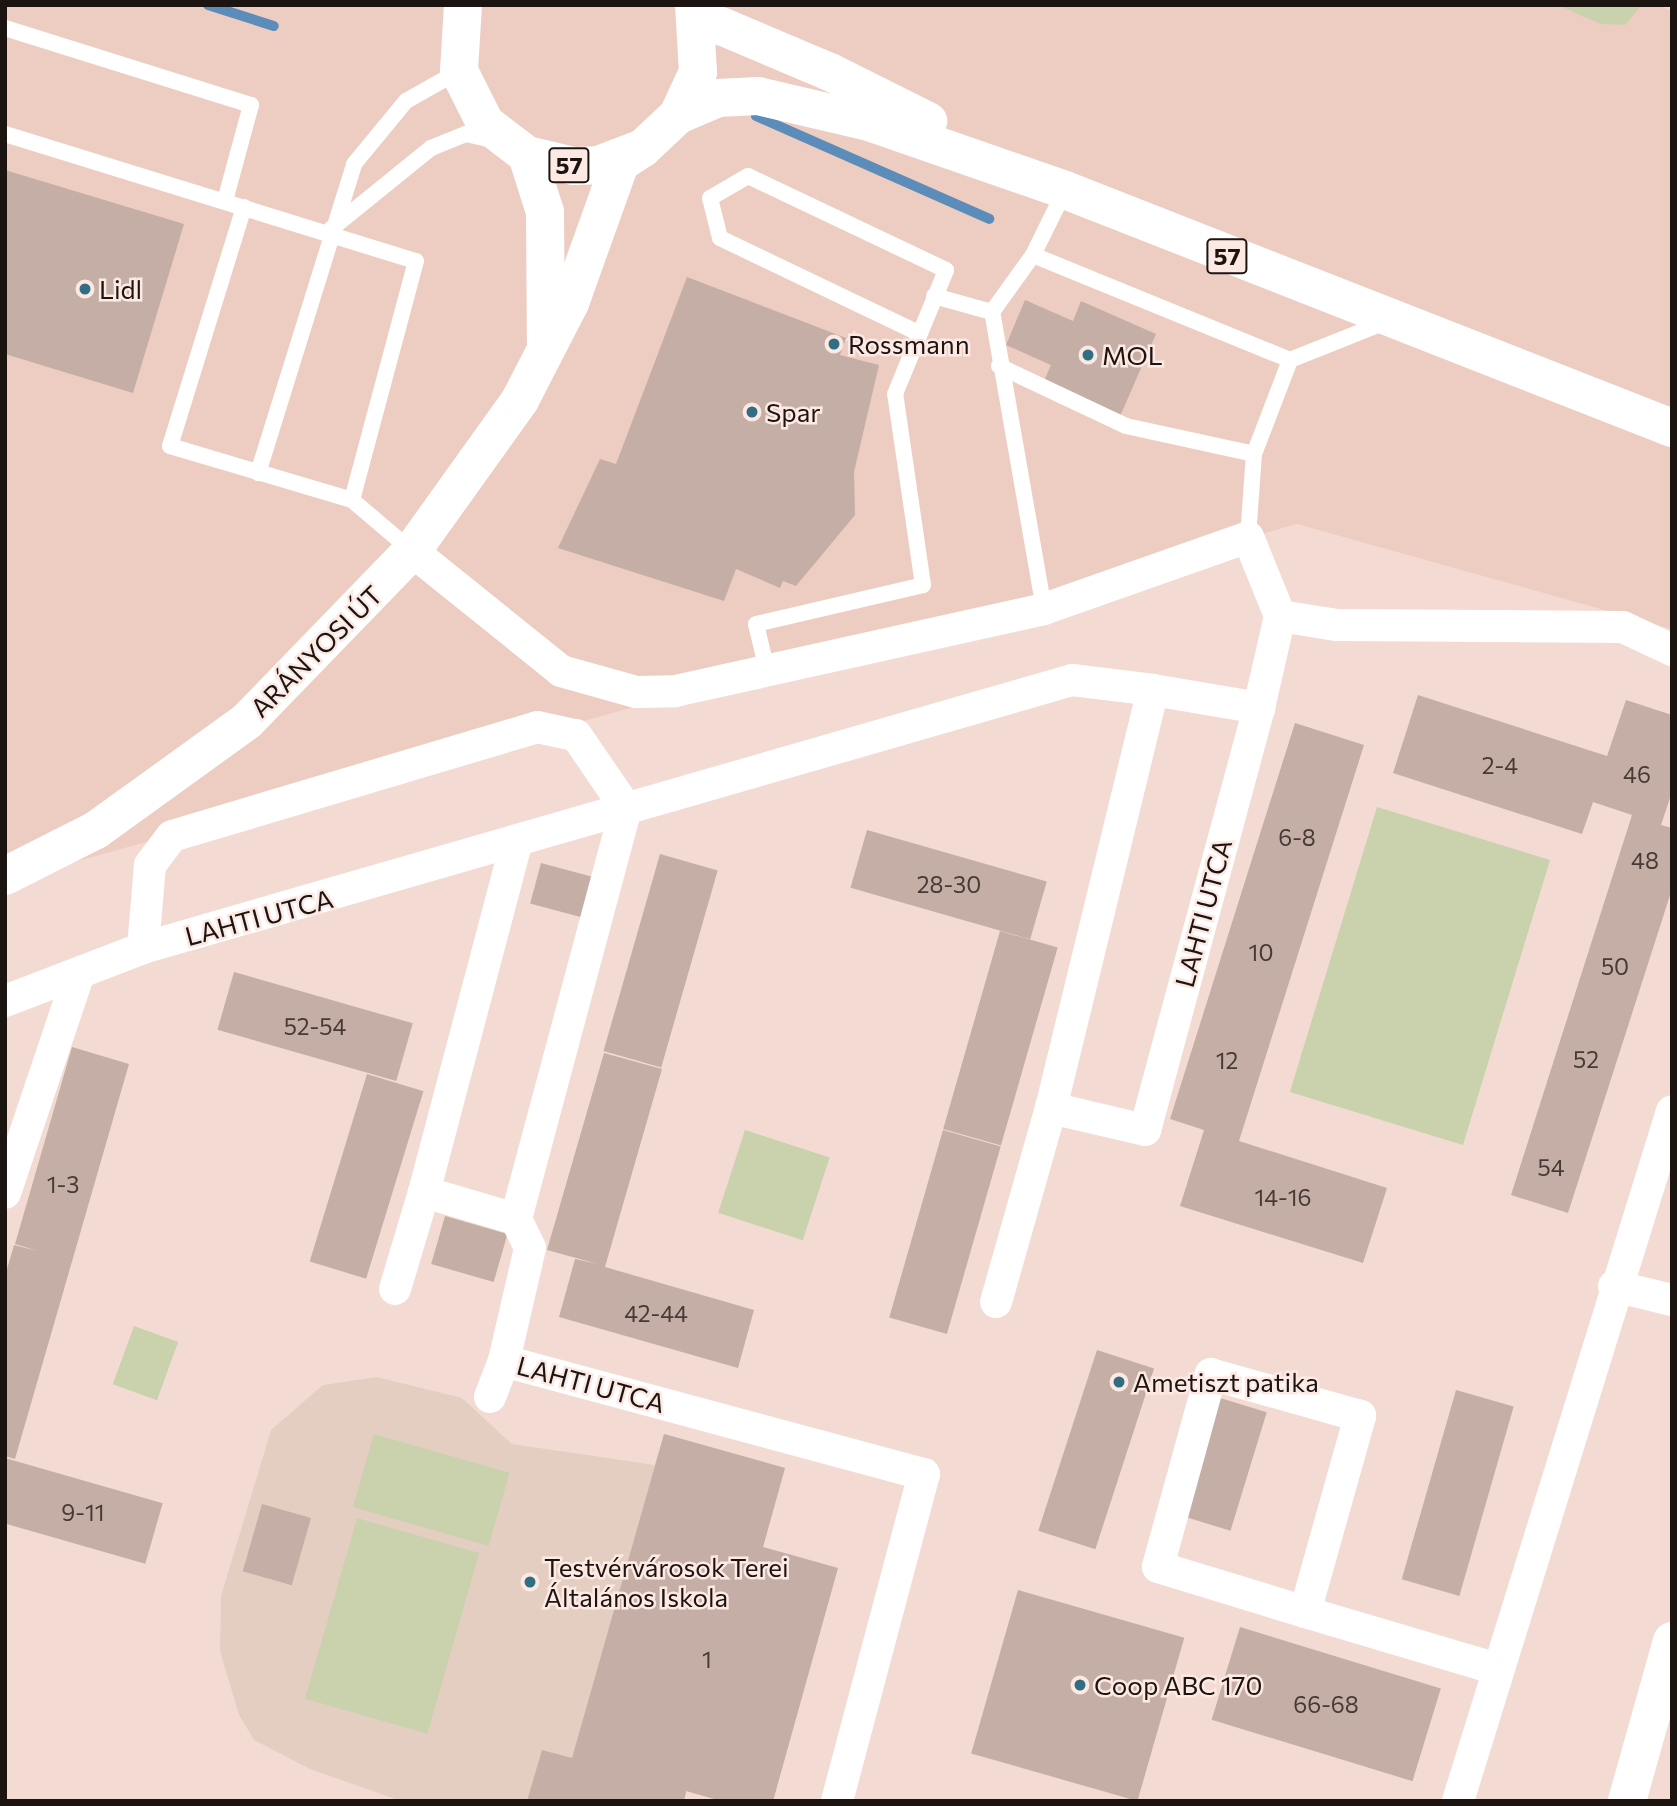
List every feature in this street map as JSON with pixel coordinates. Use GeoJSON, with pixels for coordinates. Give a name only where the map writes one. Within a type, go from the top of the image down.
{"type":"FeatureCollection","features":[{"type":"Feature","properties":{"kind":"main road","name":"57"},"geometry":{"type":"LineString","coordinates":[[678,116],[698,72],[697,15],[830,72],[1065,190]]}},
{"type":"Feature","properties":{"kind":"main road"},"geometry":{"type":"LineString","coordinates":[[455,30],[469,98],[517,149],[545,212],[547,344]]}},
{"type":"Feature","properties":{"kind":"main road","name":"57"},"geometry":{"type":"LineString","coordinates":[[517,149],[598,165],[643,148],[678,116],[718,98],[758,96],[869,122],[1065,190],[1389,321],[1672,428]]}},
{"type":"Feature","properties":{"kind":"main road","name":"ARÁNYOSI ÚT"},"geometry":{"type":"LineString","coordinates":[[5,876],[96,830],[247,720],[412,551],[491,449],[570,303],[620,163],[643,148]]}},
{"type":"Feature","properties":{"kind":"main road"},"geometry":{"type":"LineString","coordinates":[[1627,1801],[1672,1641]]}},
{"type":"Feature","properties":{"kind":"street"},"geometry":{"type":"LineString","coordinates":[[412,551],[561,671],[636,692],[675,691],[1044,609],[1248,537],[1280,616],[1259,708]]}},
{"type":"Feature","properties":{"kind":"street"},"geometry":{"type":"LineString","coordinates":[[1280,616],[1337,625],[1623,627],[1672,650]]}},
{"type":"Feature","properties":{"kind":"street","name":"LAHTI UTCA"},"geometry":{"type":"LineString","coordinates":[[5,1001],[143,948],[516,844],[626,808],[1072,680],[1153,690],[1259,708],[1144,1130],[1051,1108]]}},
{"type":"Feature","properties":{"kind":"street"},"geometry":{"type":"LineString","coordinates":[[996,1302],[1051,1108],[1153,690]]}},
{"type":"Feature","properties":{"kind":"street"},"geometry":{"type":"LineString","coordinates":[[143,948],[150,865],[172,836],[537,727],[576,735],[626,808],[516,1219],[424,1192]]}},
{"type":"Feature","properties":{"kind":"street"},"geometry":{"type":"LineString","coordinates":[[395,1289],[424,1192],[516,844]]}},
{"type":"Feature","properties":{"kind":"street"},"geometry":{"type":"LineString","coordinates":[[5,1193],[79,973]]}},
{"type":"Feature","properties":{"kind":"street"},"geometry":{"type":"LineString","coordinates":[[1458,1801],[1614,1286],[1672,1111]]}},
{"type":"Feature","properties":{"kind":"street","name":"LAHTI UTCA"},"geometry":{"type":"LineString","coordinates":[[516,1219],[530,1248],[504,1361],[923,1474],[837,1801]]}},
{"type":"Feature","properties":{"kind":"street"},"geometry":{"type":"LineString","coordinates":[[1614,1286],[1672,1300]]}},
{"type":"Feature","properties":{"kind":"street"},"geometry":{"type":"LineString","coordinates":[[490,1398],[504,1361]]}},
{"type":"Feature","properties":{"kind":"street"},"geometry":{"type":"LineString","coordinates":[[1306,1612],[1360,1416],[1211,1374],[1158,1567],[1306,1612],[1497,1669]]}},
{"type":"Feature","properties":{"kind":"lane"},"geometry":{"type":"LineString","coordinates":[[5,28],[251,104],[225,201]]}},
{"type":"Feature","properties":{"kind":"lane"},"geometry":{"type":"LineString","coordinates":[[258,473],[330,231],[354,164],[406,100],[455,30]]}},
{"type":"Feature","properties":{"kind":"lane"},"geometry":{"type":"LineString","coordinates":[[5,134],[330,231],[416,261],[352,500]]}},
{"type":"Feature","properties":{"kind":"lane"},"geometry":{"type":"LineString","coordinates":[[330,231],[431,148],[466,134],[517,149]]}},
{"type":"Feature","properties":{"kind":"lane"},"geometry":{"type":"LineString","coordinates":[[767,670],[756,624],[923,585],[895,394],[918,332],[946,270],[748,176],[710,198],[720,238],[918,332]]}},
{"type":"Feature","properties":{"kind":"lane"},"geometry":{"type":"LineString","coordinates":[[1044,609],[999,366],[992,313],[1033,255],[1065,190]]}},
{"type":"Feature","properties":{"kind":"lane"},"geometry":{"type":"LineString","coordinates":[[244,207],[170,446],[352,500],[412,551]]}},
{"type":"Feature","properties":{"kind":"lane"},"geometry":{"type":"LineString","coordinates":[[1033,255],[1290,359],[1389,321]]}},
{"type":"Feature","properties":{"kind":"lane"},"geometry":{"type":"LineString","coordinates":[[934,296],[992,313]]}},
{"type":"Feature","properties":{"kind":"lane"},"geometry":{"type":"LineString","coordinates":[[1248,537],[1254,454],[1290,359]]}},
{"type":"Feature","properties":{"kind":"lane"},"geometry":{"type":"LineString","coordinates":[[999,366],[1126,426],[1254,454]]}},
{"type":"Feature","properties":{"kind":"shaded area"},"geometry":{"type":"Polygon","coordinates":[[[5,5],[1658,5],[1672,11],[1672,629],[1297,524],[5,881],[5,5]]]}},
{"type":"Feature","properties":{"kind":"shaded area","name":"Testvérvárosok Terei Általános Iskola"},"geometry":{"type":"Polygon","coordinates":[[[377,1377],[462,1398],[512,1444],[655,1465],[664,1434],[785,1468],[763,1547],[838,1568],[773,1801],[687,1791],[684,1801],[401,1801],[310,1769],[254,1740],[239,1715],[220,1651],[221,1596],[271,1430],[323,1385],[377,1377]]]}},
{"type":"Feature","properties":{"kind":"green space"},"geometry":{"type":"Polygon","coordinates":[[[1557,5],[1639,5],[1639,8],[1625,25],[1601,24],[1557,5]]]}},
{"type":"Feature","properties":{"kind":"green space"},"geometry":{"type":"Polygon","coordinates":[[[1377,807],[1550,860],[1463,1145],[1290,1092],[1377,807]]]}},
{"type":"Feature","properties":{"kind":"green space"},"geometry":{"type":"Polygon","coordinates":[[[745,1130],[830,1158],[803,1240],[718,1213],[745,1130]]]}},
{"type":"Feature","properties":{"kind":"green space"},"geometry":{"type":"Polygon","coordinates":[[[134,1326],[178,1342],[157,1400],[113,1384],[134,1326]]]}},
{"type":"Feature","properties":{"kind":"green space"},"geometry":{"type":"Polygon","coordinates":[[[374,1434],[510,1473],[489,1546],[353,1507],[374,1434]]]}},
{"type":"Feature","properties":{"kind":"green space"},"geometry":{"type":"Polygon","coordinates":[[[357,1518],[479,1553],[427,1734],[305,1699],[357,1518]]]}},
{"type":"Feature","properties":{"kind":"building","name":"Lidl"},"geometry":{"type":"Polygon","coordinates":[[[5,170],[184,224],[133,393],[5,354],[5,170]]]}},
{"type":"Feature","properties":{"kind":"building","name":"Spar"},"geometry":{"type":"Polygon","coordinates":[[[687,277],[846,338],[840,355],[879,365],[854,472],[855,515],[796,586],[783,581],[780,588],[736,569],[724,601],[558,548],[600,459],[616,464],[687,277]]]}},
{"type":"Feature","properties":{"kind":"building","name":"MOL"},"geometry":{"type":"Polygon","coordinates":[[[1025,300],[1073,321],[1081,301],[1156,334],[1118,421],[1041,388],[1051,365],[1006,345],[1025,300]]]}},
{"type":"Feature","properties":{"kind":"building"},"geometry":{"type":"Polygon","coordinates":[[[1418,695],[1607,756],[1626,700],[1672,715],[1672,792],[1661,825],[1672,828],[1672,889],[1568,1213],[1511,1195],[1632,815],[1593,802],[1582,834],[1393,773],[1418,695]]]}},
{"type":"Feature","properties":{"kind":"building"},"geometry":{"type":"Polygon","coordinates":[[[1295,723],[1364,745],[1239,1141],[1387,1188],[1363,1263],[1180,1206],[1204,1130],[1170,1119],[1295,723]]]}},
{"type":"Feature","properties":{"kind":"building"},"geometry":{"type":"Polygon","coordinates":[[[867,830],[1047,882],[1030,939],[850,888],[867,830]]]}},
{"type":"Feature","properties":{"kind":"building"},"geometry":{"type":"Polygon","coordinates":[[[660,854],[718,871],[661,1068],[603,1051],[660,854]]]}},
{"type":"Feature","properties":{"kind":"building"},"geometry":{"type":"Polygon","coordinates":[[[541,863],[593,877],[582,918],[530,904],[541,863]]]}},
{"type":"Feature","properties":{"kind":"building"},"geometry":{"type":"Polygon","coordinates":[[[1000,931],[1058,948],[1001,1146],[943,1129],[1000,931]]]}},
{"type":"Feature","properties":{"kind":"building"},"geometry":{"type":"Polygon","coordinates":[[[234,972],[413,1023],[396,1081],[217,1030],[234,972]]]}},
{"type":"Feature","properties":{"kind":"building"},"geometry":{"type":"Polygon","coordinates":[[[72,1047],[129,1064],[15,1459],[5,1456],[5,1276],[14,1245],[38,1251],[15,1244],[72,1047]]]}},
{"type":"Feature","properties":{"kind":"building"},"geometry":{"type":"Polygon","coordinates":[[[604,1053],[662,1069],[605,1267],[754,1310],[738,1368],[559,1317],[575,1259],[598,1264],[547,1250],[604,1053]]]}},
{"type":"Feature","properties":{"kind":"building"},"geometry":{"type":"Polygon","coordinates":[[[367,1074],[423,1091],[366,1279],[310,1261],[367,1074]]]}},
{"type":"Feature","properties":{"kind":"building"},"geometry":{"type":"Polygon","coordinates":[[[943,1130],[1001,1147],[947,1334],[889,1317],[943,1130]]]}},
{"type":"Feature","properties":{"kind":"building"},"geometry":{"type":"Polygon","coordinates":[[[445,1216],[507,1234],[494,1282],[431,1264],[445,1216]]]}},
{"type":"Feature","properties":{"kind":"building"},"geometry":{"type":"Polygon","coordinates":[[[1097,1350],[1154,1369],[1095,1549],[1038,1531],[1097,1350]]]}},
{"type":"Feature","properties":{"kind":"building"},"geometry":{"type":"Polygon","coordinates":[[[1456,1390],[1514,1407],[1459,1596],[1402,1579],[1456,1390]]]}},
{"type":"Feature","properties":{"kind":"building"},"geometry":{"type":"Polygon","coordinates":[[[1217,1397],[1267,1412],[1230,1531],[1181,1516],[1217,1397]]]}},
{"type":"Feature","properties":{"kind":"building","name":"Testvérvárosok Terei Általános Iskola"},"geometry":{"type":"Polygon","coordinates":[[[664,1434],[785,1468],[763,1547],[838,1568],[773,1801],[721,1801],[686,1791],[684,1801],[527,1801],[542,1750],[572,1758],[664,1434]]]}},
{"type":"Feature","properties":{"kind":"building"},"geometry":{"type":"Polygon","coordinates":[[[5,1458],[163,1503],[145,1564],[5,1524],[5,1458]]]}},
{"type":"Feature","properties":{"kind":"building"},"geometry":{"type":"Polygon","coordinates":[[[262,1504],[311,1518],[292,1585],[243,1571],[262,1504]]]}},
{"type":"Feature","properties":{"kind":"building","name":"Coop ABC 170"},"geometry":{"type":"Polygon","coordinates":[[[1018,1590],[1184,1638],[1137,1801],[971,1753],[1018,1590]]]}},
{"type":"Feature","properties":{"kind":"building"},"geometry":{"type":"Polygon","coordinates":[[[1240,1627],[1441,1688],[1412,1781],[1212,1720],[1240,1627]]]}},
{"type":"Feature","properties":{"kind":"waterway"},"geometry":{"type":"LineString","coordinates":[[208,5],[274,26]]}},
{"type":"Feature","properties":{"kind":"waterway"},"geometry":{"type":"LineString","coordinates":[[756,116],[989,219]]}},
{"type":"Feature","properties":{"kind":"place","name":"Lidl"},"geometry":{"type":"Point","coordinates":[85,289]}},
{"type":"Feature","properties":{"kind":"place","name":"Rossmann"},"geometry":{"type":"Point","coordinates":[834,344]}},
{"type":"Feature","properties":{"kind":"place","name":"MOL"},"geometry":{"type":"Point","coordinates":[1088,355]}},
{"type":"Feature","properties":{"kind":"place","name":"Spar"},"geometry":{"type":"Point","coordinates":[752,412]}},
{"type":"Feature","properties":{"kind":"place","name":"Ametiszt patika"},"geometry":{"type":"Point","coordinates":[1119,1382]}},
{"type":"Feature","properties":{"kind":"place","name":"Testvérvárosok Terei Általános Iskola"},"geometry":{"type":"Point","coordinates":[530,1582]}},
{"type":"Feature","properties":{"kind":"place","name":"Coop ABC 170"},"geometry":{"type":"Point","coordinates":[1080,1685]}}]}
